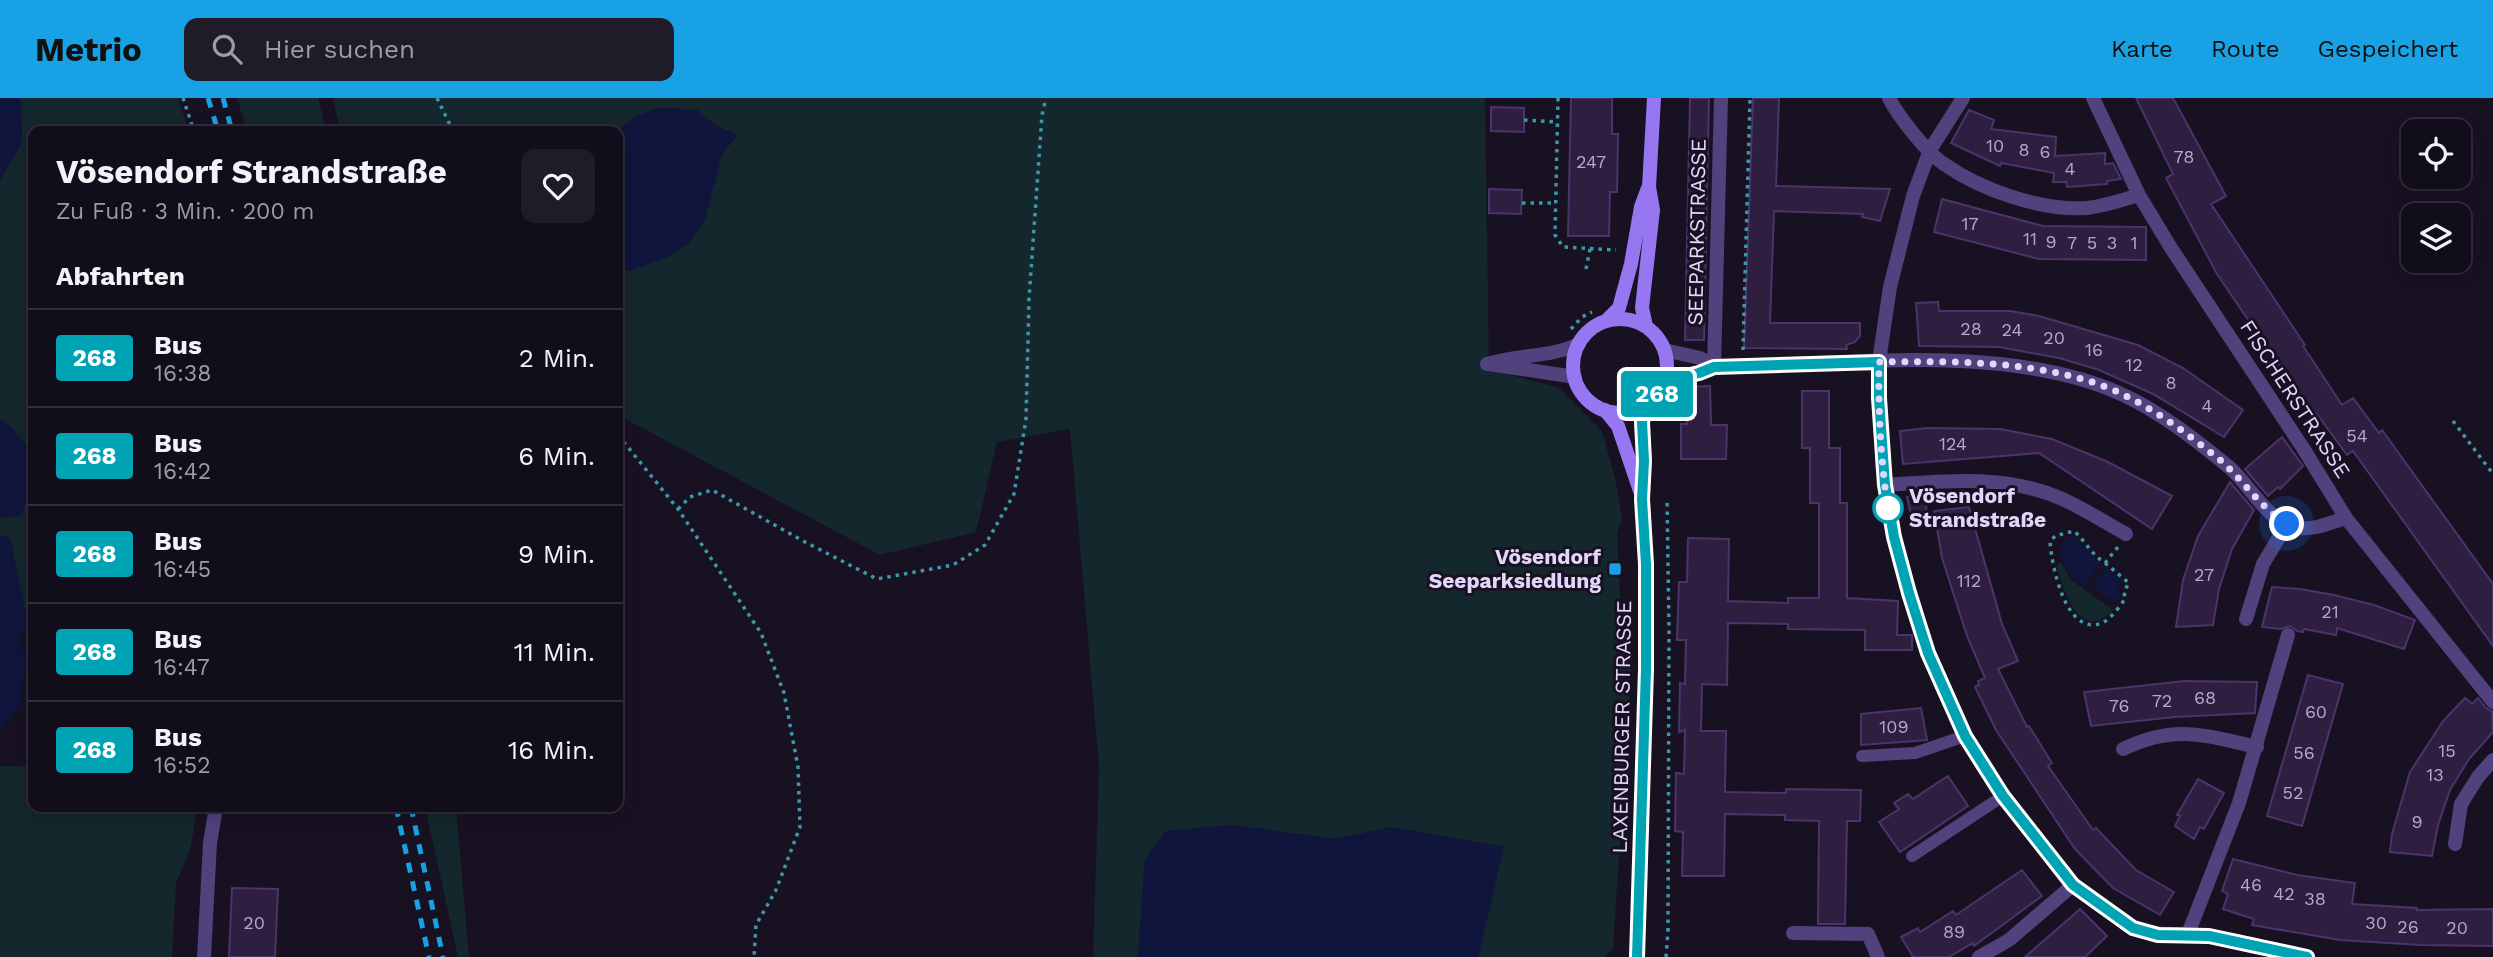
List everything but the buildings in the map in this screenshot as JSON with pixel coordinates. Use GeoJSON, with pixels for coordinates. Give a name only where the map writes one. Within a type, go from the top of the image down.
{"type":"FeatureCollection","features":[{"type":"Feature","properties":{"kind":"main road"},"geometry":{"type":"LineString","coordinates":[[1646,326],[1642,308],[1653,210],[1649,187],[1654,98]]}},
{"type":"Feature","properties":{"kind":"main road"},"geometry":{"type":"LineString","coordinates":[[1602,315],[1646,326],[1659,339],[1664,350],[1667,365],[1660,392],[1646,404],[1631,411],[1605,410],[1592,403],[1581,391],[1574,377],[1574,359],[1584,335],[1597,325],[1602,315],[1619,308],[1631,264],[1641,207],[1649,187]]}},
{"type":"Feature","properties":{"kind":"main road","name":"LAXENBURGER STRASSE"},"geometry":{"type":"LineString","coordinates":[[1637,957],[1646,669],[1642,422],[1646,404]]}},
{"type":"Feature","properties":{"kind":"main road","name":"LAXENBURGER STRASSE"},"geometry":{"type":"LineString","coordinates":[[1605,410],[1618,426],[1642,499]]}},
{"type":"Feature","properties":{"kind":"street","name":"SEEPARKSTRASSE"},"geometry":{"type":"LineString","coordinates":[[1714,367],[1721,98]]}},
{"type":"Feature","properties":{"kind":"street"},"geometry":{"type":"LineString","coordinates":[[1889,98],[1896,112],[1941,163],[1975,182],[2011,197],[2084,208],[2103,206],[2139,195]]}},
{"type":"Feature","properties":{"kind":"street"},"geometry":{"type":"LineString","coordinates":[[1963,98],[1930,150],[1913,196],[1890,287],[1879,362],[1885,485],[1894,537],[1928,653],[1965,736],[2003,796],[2073,885],[2133,928],[2158,935],[2209,936],[2307,957]]}},
{"type":"Feature","properties":{"kind":"street","name":"FISCHERSTRASSE"},"geometry":{"type":"LineString","coordinates":[[2093,98],[2139,195],[2346,518],[2493,702]]}},
{"type":"Feature","properties":{"kind":"street"},"geometry":{"type":"LineString","coordinates":[[1574,377],[1487,364],[1506,358],[1561,353],[1579,344]]}},
{"type":"Feature","properties":{"kind":"street","name":"SEEPARKSTRASSE"},"geometry":{"type":"LineString","coordinates":[[1664,350],[1700,358],[1714,367]]}},
{"type":"Feature","properties":{"kind":"street","name":"SEEPARKSTRASSE"},"geometry":{"type":"LineString","coordinates":[[1665,381],[1714,367],[1879,362],[1995,363],[2071,377],[2120,393],[2158,415],[2215,455],[2232,470],[2261,504],[2287,524]]}},
{"type":"Feature","properties":{"kind":"street"},"geometry":{"type":"LineString","coordinates":[[1885,485],[1980,480],[2024,486],[2059,497],[2122,540]]}},
{"type":"Feature","properties":{"kind":"street"},"geometry":{"type":"LineString","coordinates":[[2246,619],[2263,564],[2287,524],[2300,528],[2317,527],[2346,518]]}},
{"type":"Feature","properties":{"kind":"street"},"geometry":{"type":"LineString","coordinates":[[2188,934],[2239,803],[2288,635]]}},
{"type":"Feature","properties":{"kind":"street"},"geometry":{"type":"LineString","coordinates":[[2123,749],[2143,740],[2173,733],[2195,733],[2257,747]]}},
{"type":"Feature","properties":{"kind":"street"},"geometry":{"type":"LineString","coordinates":[[2455,844],[2461,804],[2478,777],[2493,760]]}},
{"type":"Feature","properties":{"kind":"street"},"geometry":{"type":"LineString","coordinates":[[204,957],[210,843],[215,812]]}},
{"type":"Feature","properties":{"kind":"street"},"geometry":{"type":"LineString","coordinates":[[1979,957],[2009,940],[2073,885]]}},
{"type":"Feature","properties":{"kind":"street"},"geometry":{"type":"LineString","coordinates":[[1793,933],[1868,934],[1878,957]]}},
{"type":"Feature","properties":{"kind":"lane"},"geometry":{"type":"LineString","coordinates":[[1862,756],[1914,753],[1965,736]]}},
{"type":"Feature","properties":{"kind":"lane"},"geometry":{"type":"LineString","coordinates":[[1912,856],[2003,796]]}},
{"type":"Feature","properties":{"kind":"path"},"geometry":{"type":"LineString","coordinates":[[183,98],[192,126]]}},
{"type":"Feature","properties":{"kind":"path"},"geometry":{"type":"LineString","coordinates":[[437,98],[451,126]]}},
{"type":"Feature","properties":{"kind":"path"},"geometry":{"type":"LineString","coordinates":[[678,509],[690,497],[712,490],[877,579],[953,565],[985,545],[1014,494],[1026,419],[1029,299],[1042,115],[1046,98]]}},
{"type":"Feature","properties":{"kind":"path"},"geometry":{"type":"LineString","coordinates":[[1558,98],[1555,235],[1563,247],[1622,250]]}},
{"type":"Feature","properties":{"kind":"path"},"geometry":{"type":"LineString","coordinates":[[1750,98],[1742,352],[1755,352]]}},
{"type":"Feature","properties":{"kind":"path"},"geometry":{"type":"LineString","coordinates":[[1524,121],[1557,122]]}},
{"type":"Feature","properties":{"kind":"path"},"geometry":{"type":"LineString","coordinates":[[1522,203],[1555,203]]}},
{"type":"Feature","properties":{"kind":"path"},"geometry":{"type":"LineString","coordinates":[[1586,269],[1590,249]]}},
{"type":"Feature","properties":{"kind":"path"},"geometry":{"type":"LineString","coordinates":[[1570,331],[1582,317],[1602,315]]}},
{"type":"Feature","properties":{"kind":"path"},"geometry":{"type":"LineString","coordinates":[[2454,421],[2493,474]]}},
{"type":"Feature","properties":{"kind":"path"},"geometry":{"type":"LineString","coordinates":[[623,441],[678,509],[761,633],[784,692],[797,766],[800,827],[776,890],[756,925],[754,957]]}},
{"type":"Feature","properties":{"kind":"path"},"geometry":{"type":"LineString","coordinates":[[1666,957],[1670,644],[1667,498]]}},
{"type":"Feature","properties":{"kind":"path"},"geometry":{"type":"LineString","coordinates":[[2074,531],[2084,540],[2091,554],[2105,563],[2129,583],[2124,591],[2125,599],[2115,612],[2104,622],[2090,625],[2076,619],[2069,609],[2052,561],[2050,542],[2056,536],[2074,531]]}},
{"type":"Feature","properties":{"kind":"path"},"geometry":{"type":"LineString","coordinates":[[2105,563],[2122,540]]}},
{"type":"Feature","properties":{"kind":"green space"},"geometry":{"type":"Polygon","coordinates":[[[19,98],[178,98],[187,126],[28,126],[28,607],[24,608],[10,538],[0,536],[0,518],[22,515],[11,427],[0,419],[0,180],[22,142],[19,98]]]}},
{"type":"Feature","properties":{"kind":"green space"},"geometry":{"type":"Polygon","coordinates":[[[237,98],[318,98],[325,126],[245,126],[237,98]]]}},
{"type":"Feature","properties":{"kind":"green space"},"geometry":{"type":"Polygon","coordinates":[[[333,98],[1485,98],[1489,369],[1559,388],[1602,431],[1615,477],[1622,518],[1617,533],[1620,594],[1632,656],[1613,949],[1604,957],[1478,957],[1503,847],[1391,827],[1337,839],[1231,825],[1145,859],[1138,957],[1093,957],[1099,767],[1070,429],[997,442],[976,532],[880,555],[623,418],[623,269],[631,270],[715,177],[722,154],[737,135],[715,125],[695,109],[638,115],[623,126],[339,126],[333,98]]]}},
{"type":"Feature","properties":{"kind":"green space"},"geometry":{"type":"Polygon","coordinates":[[[2061,562],[2070,579],[2113,610],[2101,619],[2091,621],[2083,618],[2075,610],[2064,588],[2056,565],[2061,562]]]}},
{"type":"Feature","properties":{"kind":"green space"},"geometry":{"type":"Polygon","coordinates":[[[0,766],[27,766],[28,812],[197,812],[190,849],[176,883],[172,957],[0,957],[0,766]]]}},
{"type":"Feature","properties":{"kind":"green space"},"geometry":{"type":"Polygon","coordinates":[[[426,812],[456,812],[469,957],[458,957],[426,812]]]}},
{"type":"Feature","properties":{"kind":"shaded area"},"geometry":{"type":"Polygon","coordinates":[[[0,98],[19,98],[21,102],[22,142],[0,180],[0,98]]]}},
{"type":"Feature","properties":{"kind":"shaded area"},"geometry":{"type":"Polygon","coordinates":[[[657,108],[695,109],[715,125],[737,135],[722,154],[705,221],[688,244],[664,259],[631,270],[623,269],[623,126],[638,115],[657,108]]]}},
{"type":"Feature","properties":{"kind":"shaded area"},"geometry":{"type":"Polygon","coordinates":[[[0,419],[28,447],[28,494],[22,515],[0,518],[0,419]]]}},
{"type":"Feature","properties":{"kind":"shaded area"},"geometry":{"type":"Polygon","coordinates":[[[2071,535],[2101,563],[2084,586],[2070,574],[2062,558],[2060,545],[2071,535]]]}},
{"type":"Feature","properties":{"kind":"shaded area"},"geometry":{"type":"Polygon","coordinates":[[[0,536],[10,538],[28,625],[18,642],[26,656],[21,705],[0,729],[0,536]]]}},
{"type":"Feature","properties":{"kind":"shaded area"},"geometry":{"type":"Polygon","coordinates":[[[2106,568],[2123,580],[2118,587],[2120,597],[2116,603],[2092,586],[2106,568]]]}},
{"type":"Feature","properties":{"kind":"shaded area"},"geometry":{"type":"Polygon","coordinates":[[[1231,825],[1337,839],[1391,827],[1504,847],[1478,957],[1138,957],[1145,859],[1166,831],[1231,825]]]}},
{"type":"Feature","properties":{"kind":"railway"},"geometry":{"type":"LineString","coordinates":[[208,98],[216,126]]}},
{"type":"Feature","properties":{"kind":"railway"},"geometry":{"type":"LineString","coordinates":[[223,98],[231,126]]}},
{"type":"Feature","properties":{"kind":"railway"},"geometry":{"type":"LineString","coordinates":[[397,812],[429,957]]}},
{"type":"Feature","properties":{"kind":"railway"},"geometry":{"type":"LineString","coordinates":[[412,812],[443,957]]}},
{"type":"Feature","properties":{"kind":"bus line","name":"268"},"geometry":{"type":"LineString","coordinates":[[1637,957],[1646,669],[1646,564],[1642,499],[1642,422],[1646,404],[1660,392],[1665,381],[1714,367],[1879,362],[1883,472],[1894,537],[1909,593],[1928,653],[1965,736],[2003,796],[2073,885],[2133,928],[2158,935],[2209,936],[2307,957]]}},
{"type":"Feature","properties":{"kind":"place","name":"Vösendorf Strandstraße"},"geometry":{"type":"Point","coordinates":[1888,508]}},
{"type":"Feature","properties":{"kind":"place","name":"Vösendorf Seeparksiedlung"},"geometry":{"type":"Point","coordinates":[1615,569]}},
{"type":"Feature","properties":{"kind":"route"},"geometry":{"type":"LineString","coordinates":[[1888,508],[1883,472],[1879,362],[1995,363],[2071,377],[2120,393],[2158,415],[2215,455],[2249,488],[2261,504],[2287,524]]}}]}
